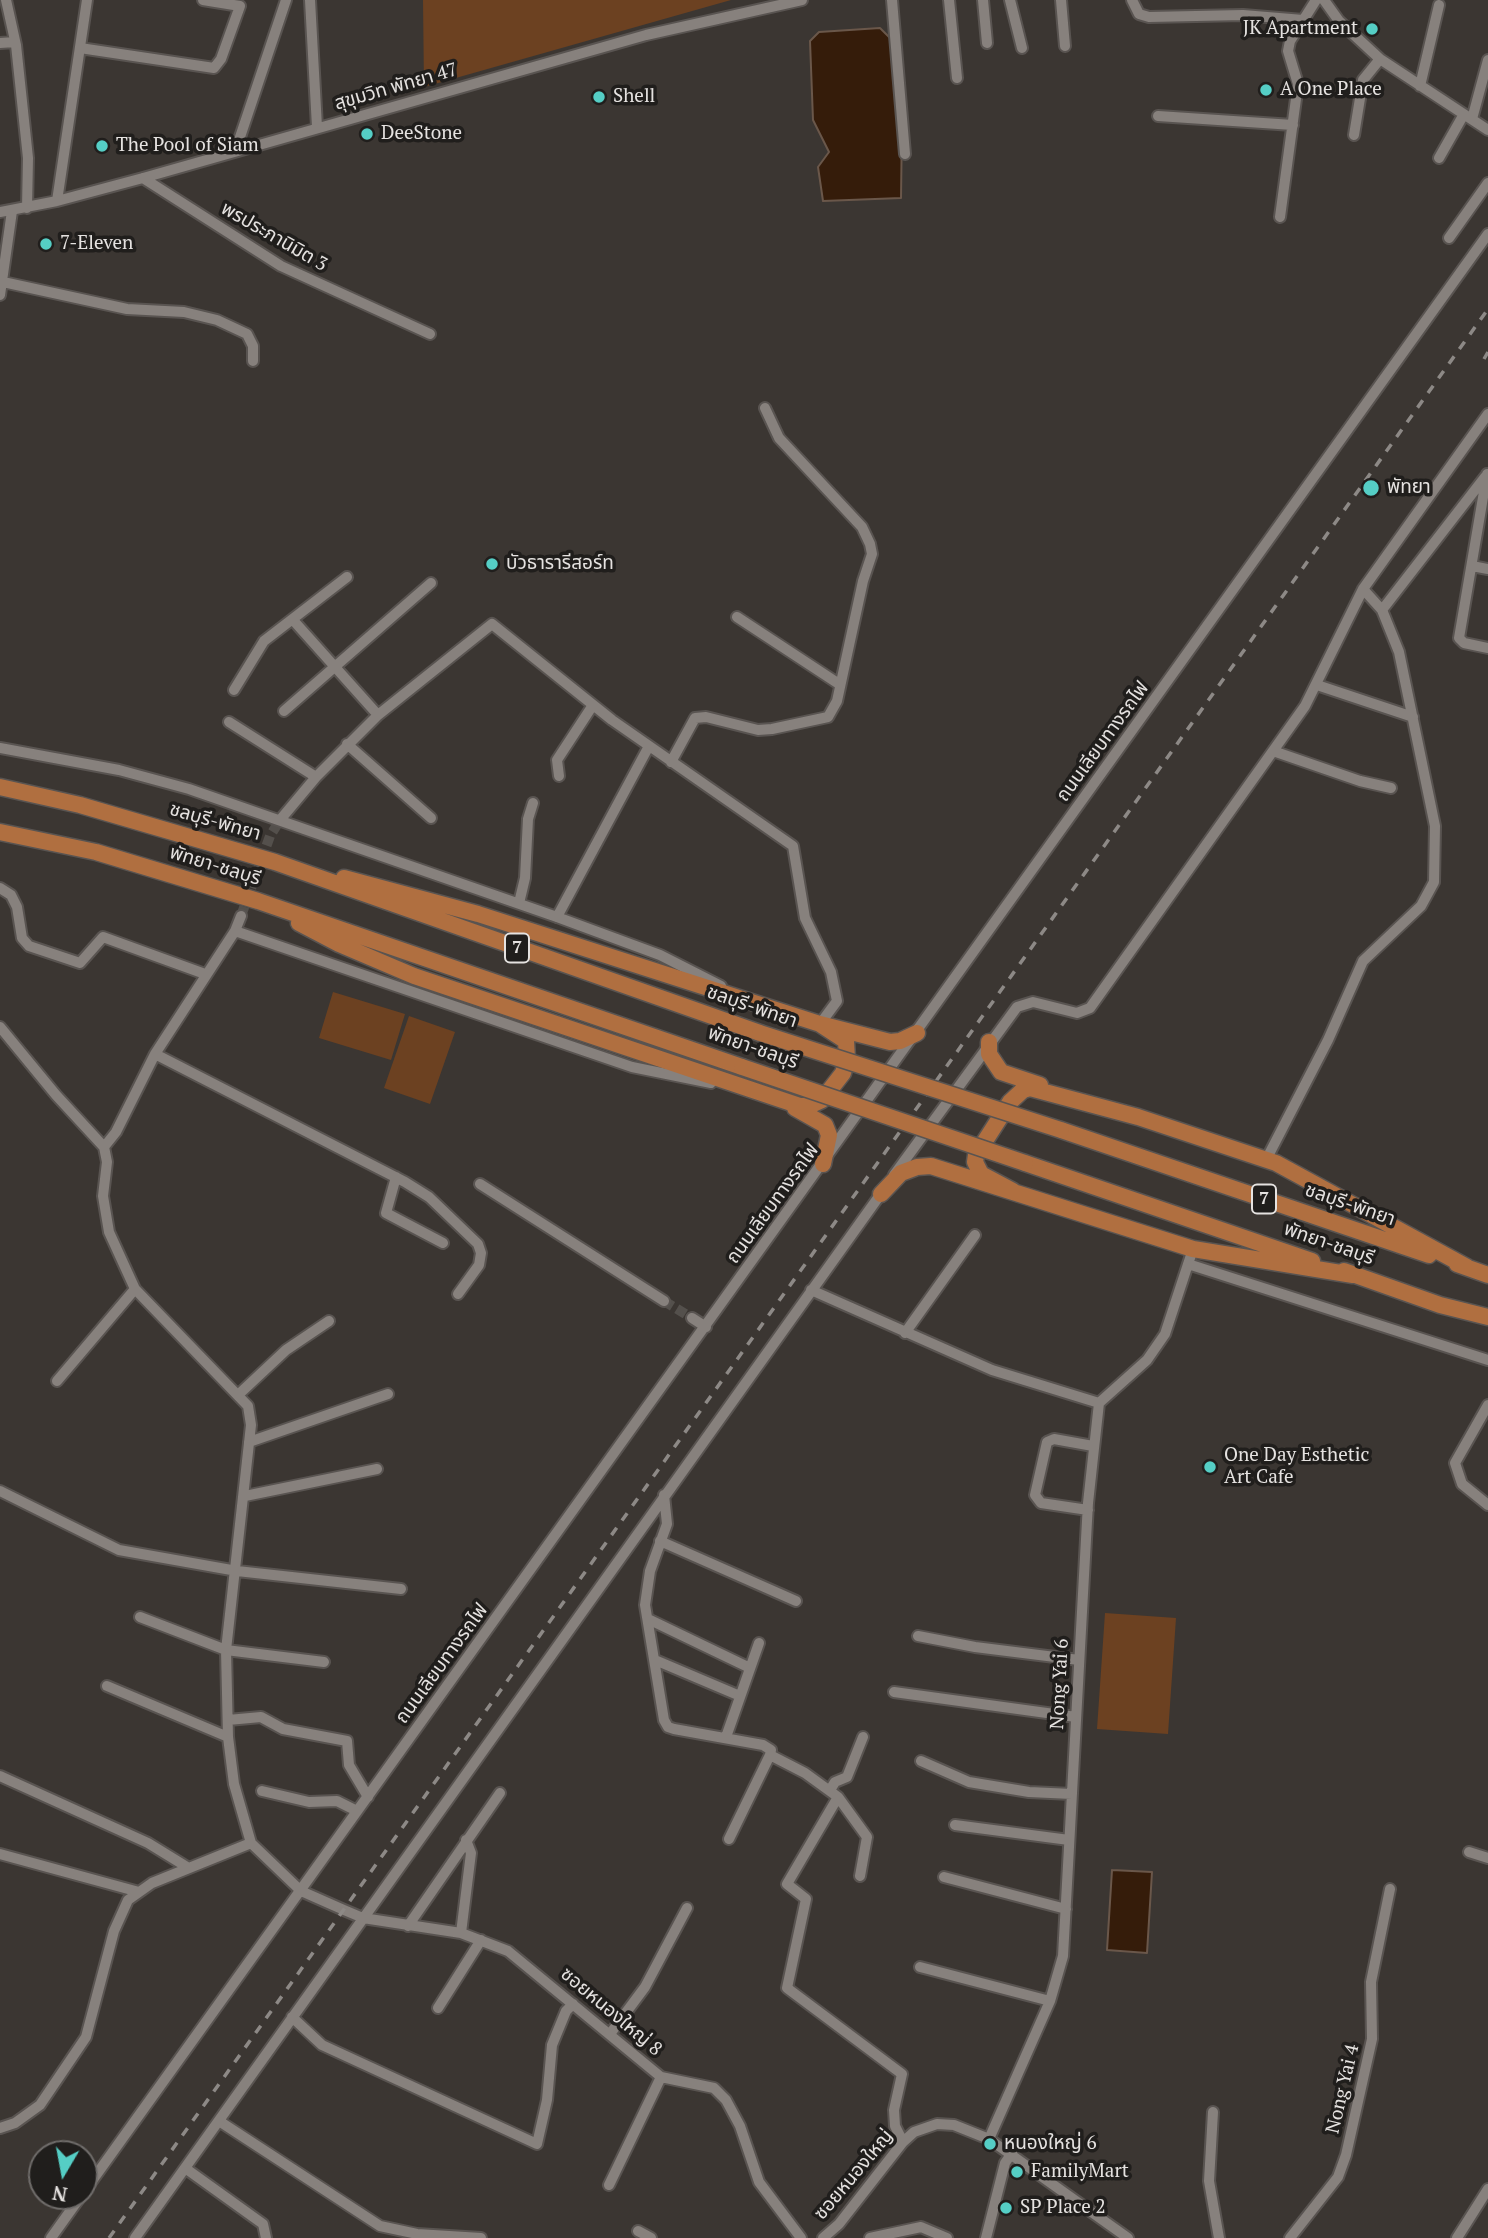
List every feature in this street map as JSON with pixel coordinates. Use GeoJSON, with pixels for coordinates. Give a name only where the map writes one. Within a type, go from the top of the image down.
{"type":"FeatureCollection","features":[{"type":"Feature","properties":{"kind":"highway","name":"ชลบุรี-พัทยา"},"geometry":{"type":"LineString","coordinates":[[0,787],[80,805],[275,862],[747,1028],[1061,1130],[1488,1275]]}},
{"type":"Feature","properties":{"kind":"highway","name":"พัทยา-ชลบุรี"},"geometry":{"type":"LineString","coordinates":[[0,832],[96,852],[258,901],[1440,1305],[1488,1317]]}},
{"type":"Feature","properties":{"kind":"highway"},"geometry":{"type":"LineString","coordinates":[[275,862],[426,898],[820,1024],[890,1042],[900,1041],[917,1033]]}},
{"type":"Feature","properties":{"kind":"highway"},"geometry":{"type":"LineString","coordinates":[[258,901],[339,944],[414,976],[800,1106],[816,1104],[842,1073],[847,1058],[846,1041],[820,1024]]}},
{"type":"Feature","properties":{"kind":"highway"},"geometry":{"type":"LineString","coordinates":[[989,1042],[989,1054],[1001,1072],[1266,1160],[1467,1267]]}},
{"type":"Feature","properties":{"kind":"highway"},"geometry":{"type":"LineString","coordinates":[[1013,1191],[981,1174],[975,1162],[989,1132],[1010,1102],[1023,1090],[1036,1089],[1138,1117]]}},
{"type":"Feature","properties":{"kind":"highway"},"geometry":{"type":"LineString","coordinates":[[782,1102],[825,1125],[829,1136],[823,1164]]}},
{"type":"Feature","properties":{"kind":"highway"},"geometry":{"type":"LineString","coordinates":[[881,1194],[901,1173],[921,1166],[940,1168],[1013,1191],[1190,1256],[1353,1275]]}},
{"type":"Feature","properties":{"kind":"highway"},"geometry":{"type":"LineString","coordinates":[[1440,1305],[1488,1324]]}},
{"type":"Feature","properties":{"kind":"street"},"geometry":{"type":"LineString","coordinates":[[6,0],[15,42],[29,158],[27,208]]}},
{"type":"Feature","properties":{"kind":"street"},"geometry":{"type":"LineString","coordinates":[[57,201],[87,0]]}},
{"type":"Feature","properties":{"kind":"street"},"geometry":{"type":"LineString","coordinates":[[80,48],[215,68],[221,59],[240,6],[203,0]]}},
{"type":"Feature","properties":{"kind":"street"},"geometry":{"type":"LineString","coordinates":[[236,149],[286,0]]}},
{"type":"Feature","properties":{"kind":"street"},"geometry":{"type":"LineString","coordinates":[[310,0],[317,127]]}},
{"type":"Feature","properties":{"kind":"street","name":"สุขุมวิท พัทยา 47"},"geometry":{"type":"LineString","coordinates":[[0,212],[57,201],[143,178],[236,149],[763,4],[802,0]]}},
{"type":"Feature","properties":{"kind":"street"},"geometry":{"type":"LineString","coordinates":[[892,0],[905,154]]}},
{"type":"Feature","properties":{"kind":"street"},"geometry":{"type":"LineString","coordinates":[[949,0],[957,78]]}},
{"type":"Feature","properties":{"kind":"street"},"geometry":{"type":"LineString","coordinates":[[983,0],[987,43]]}},
{"type":"Feature","properties":{"kind":"street"},"geometry":{"type":"LineString","coordinates":[[1010,0],[1022,48]]}},
{"type":"Feature","properties":{"kind":"street"},"geometry":{"type":"LineString","coordinates":[[1061,0],[1065,46]]}},
{"type":"Feature","properties":{"kind":"street"},"geometry":{"type":"LineString","coordinates":[[1132,0],[1139,14],[1149,17],[1243,15],[1303,20]]}},
{"type":"Feature","properties":{"kind":"street"},"geometry":{"type":"LineString","coordinates":[[1280,217],[1298,84],[1288,51],[1290,41],[1315,0]]}},
{"type":"Feature","properties":{"kind":"street"},"geometry":{"type":"LineString","coordinates":[[1324,0],[1339,21],[1380,59],[1488,130]]}},
{"type":"Feature","properties":{"kind":"street"},"geometry":{"type":"LineString","coordinates":[[728,14],[729,1]]}},
{"type":"Feature","properties":{"kind":"street"},"geometry":{"type":"LineString","coordinates":[[1420,86],[1439,5]]}},
{"type":"Feature","properties":{"kind":"street"},"geometry":{"type":"LineString","coordinates":[[0,43],[15,42]]}},
{"type":"Feature","properties":{"kind":"street"},"geometry":{"type":"LineString","coordinates":[[1354,135],[1363,80],[1380,59]]}},
{"type":"Feature","properties":{"kind":"street"},"geometry":{"type":"LineString","coordinates":[[1439,158],[1468,117],[1488,60]]}},
{"type":"Feature","properties":{"kind":"street"},"geometry":{"type":"LineString","coordinates":[[1158,116],[1293,125]]}},
{"type":"Feature","properties":{"kind":"street","name":"พรประภานิมิต 3"},"geometry":{"type":"LineString","coordinates":[[143,178],[281,266],[430,334]]}},
{"type":"Feature","properties":{"kind":"street"},"geometry":{"type":"LineString","coordinates":[[1449,238],[1488,183]]}},
{"type":"Feature","properties":{"kind":"street"},"geometry":{"type":"LineString","coordinates":[[0,295],[12,211]]}},
{"type":"Feature","properties":{"kind":"street","name":"ถนนเลียบทางรถไฟ"},"geometry":{"type":"LineString","coordinates":[[98,2173],[1488,233]]}},
{"type":"Feature","properties":{"kind":"street"},"geometry":{"type":"LineString","coordinates":[[3,282],[128,309],[184,312],[217,320],[247,334],[253,346],[253,361]]}},
{"type":"Feature","properties":{"kind":"street"},"geometry":{"type":"LineString","coordinates":[[671,762],[695,718],[706,717],[758,730],[828,717],[837,701],[872,554],[870,544],[862,527],[779,438],[765,408]]}},
{"type":"Feature","properties":{"kind":"street"},"geometry":{"type":"LineString","coordinates":[[135,2238],[1011,1013],[1023,1003],[1033,1002],[1077,1013],[1090,1008],[1273,751],[1317,685],[1363,589],[1488,414]]}},
{"type":"Feature","properties":{"kind":"street"},"geometry":{"type":"LineString","coordinates":[[1382,610],[1488,474]]}},
{"type":"Feature","properties":{"kind":"street"},"geometry":{"type":"LineString","coordinates":[[1488,474],[1459,638],[1462,642],[1488,648]]}},
{"type":"Feature","properties":{"kind":"street"},"geometry":{"type":"LineString","coordinates":[[1472,566],[1488,569]]}},
{"type":"Feature","properties":{"kind":"street"},"geometry":{"type":"LineString","coordinates":[[234,690],[264,641],[348,578]]}},
{"type":"Feature","properties":{"kind":"street"},"geometry":{"type":"LineString","coordinates":[[284,712],[431,583]]}},
{"type":"Feature","properties":{"kind":"street"},"geometry":{"type":"LineString","coordinates":[[1266,1160],[1328,1040],[1363,961],[1421,906],[1434,882],[1435,826],[1399,652],[1382,610],[1363,589]]}},
{"type":"Feature","properties":{"kind":"street"},"geometry":{"type":"LineString","coordinates":[[737,618],[839,684]]}},
{"type":"Feature","properties":{"kind":"street"},"geometry":{"type":"LineString","coordinates":[[293,620],[333,668],[378,715]]}},
{"type":"Feature","properties":{"kind":"street"},"geometry":{"type":"LineString","coordinates":[[281,820],[316,777],[378,715],[492,624],[593,705],[793,846],[804,918],[831,972],[837,1001],[820,1024]]}},
{"type":"Feature","properties":{"kind":"street"},"geometry":{"type":"LineString","coordinates":[[1317,685],[1413,717]]}},
{"type":"Feature","properties":{"kind":"street"},"geometry":{"type":"LineString","coordinates":[[559,776],[557,760],[593,705]]}},
{"type":"Feature","properties":{"kind":"street"},"geometry":{"type":"LineString","coordinates":[[229,722],[316,777]]}},
{"type":"Feature","properties":{"kind":"street"},"geometry":{"type":"LineString","coordinates":[[347,744],[431,818]]}},
{"type":"Feature","properties":{"kind":"street"},"geometry":{"type":"LineString","coordinates":[[557,917],[649,746]]}},
{"type":"Feature","properties":{"kind":"street"},"geometry":{"type":"LineString","coordinates":[[0,748],[119,769],[281,820],[660,955],[757,1004]]}},
{"type":"Feature","properties":{"kind":"street"},"geometry":{"type":"LineString","coordinates":[[1273,751],[1360,781],[1391,788]]}},
{"type":"Feature","properties":{"kind":"street"},"geometry":{"type":"LineString","coordinates":[[519,903],[525,878],[528,819],[533,803]]}},
{"type":"Feature","properties":{"kind":"street"},"geometry":{"type":"LineString","coordinates":[[0,888],[11,895],[17,906],[22,938],[29,946],[80,963],[103,937],[205,974]]}},
{"type":"Feature","properties":{"kind":"street"},"geometry":{"type":"LineString","coordinates":[[104,1147],[116,1132],[155,1054],[235,931],[241,916]]}},
{"type":"Feature","properties":{"kind":"street"},"geometry":{"type":"LineString","coordinates":[[235,931],[632,1067],[745,1089]]}},
{"type":"Feature","properties":{"kind":"street"},"geometry":{"type":"LineString","coordinates":[[0,1027],[56,1095],[104,1147],[107,1162],[103,1196],[109,1232],[135,1290],[248,1406],[251,1425],[237,1571],[226,1650],[229,1737],[235,1795],[251,1843],[301,1891]]}},
{"type":"Feature","properties":{"kind":"street"},"geometry":{"type":"LineString","coordinates":[[155,1054],[396,1177],[429,1197],[478,1244],[481,1253],[478,1265],[458,1294]]}},
{"type":"Feature","properties":{"kind":"street"},"geometry":{"type":"LineString","coordinates":[[396,1177],[386,1213],[443,1243]]}},
{"type":"Feature","properties":{"kind":"street"},"geometry":{"type":"LineString","coordinates":[[480,1184],[664,1301]]}},
{"type":"Feature","properties":{"kind":"street"},"geometry":{"type":"LineString","coordinates":[[905,1333],[975,1235]]}},
{"type":"Feature","properties":{"kind":"street"},"geometry":{"type":"LineString","coordinates":[[811,1290],[998,1371],[1099,1403],[1147,1360],[1165,1334],[1190,1256],[1488,1360]]}},
{"type":"Feature","properties":{"kind":"street"},"geometry":{"type":"LineString","coordinates":[[57,1381],[135,1290]]}},
{"type":"Feature","properties":{"kind":"street"},"geometry":{"type":"LineString","coordinates":[[692,1318],[706,1327]]}},
{"type":"Feature","properties":{"kind":"street"},"geometry":{"type":"LineString","coordinates":[[238,1395],[286,1350],[329,1321]]}},
{"type":"Feature","properties":{"kind":"street"},"geometry":{"type":"LineString","coordinates":[[249,1442],[388,1394]]}},
{"type":"Feature","properties":{"kind":"street","name":"Nong Yai 6"},"geometry":{"type":"LineString","coordinates":[[989,2139],[1050,2001],[1063,1956],[1088,1510],[1099,1403]]}},
{"type":"Feature","properties":{"kind":"street"},"geometry":{"type":"LineString","coordinates":[[1488,1405],[1455,1463],[1462,1484],[1488,1505]]}},
{"type":"Feature","properties":{"kind":"street"},"geometry":{"type":"LineString","coordinates":[[1088,1510],[1041,1503],[1035,1495],[1047,1442],[1055,1439],[1093,1446]]}},
{"type":"Feature","properties":{"kind":"street"},"geometry":{"type":"LineString","coordinates":[[244,1496],[377,1469]]}},
{"type":"Feature","properties":{"kind":"street"},"geometry":{"type":"LineString","coordinates":[[0,1490],[119,1550],[237,1571],[401,1589]]}},
{"type":"Feature","properties":{"kind":"street"},"geometry":{"type":"LineString","coordinates":[[664,1495],[667,1524],[645,1590],[664,1720],[668,1727],[763,1745],[771,1750],[729,1839]]}},
{"type":"Feature","properties":{"kind":"street"},"geometry":{"type":"LineString","coordinates":[[660,1541],[796,1601]]}},
{"type":"Feature","properties":{"kind":"street"},"geometry":{"type":"LineString","coordinates":[[140,1617],[226,1650],[324,1662]]}},
{"type":"Feature","properties":{"kind":"street"},"geometry":{"type":"LineString","coordinates":[[648,1619],[750,1668]]}},
{"type":"Feature","properties":{"kind":"street"},"geometry":{"type":"LineString","coordinates":[[918,1636],[975,1647],[1079,1660]]}},
{"type":"Feature","properties":{"kind":"street"},"geometry":{"type":"LineString","coordinates":[[726,1737],[759,1643]]}},
{"type":"Feature","properties":{"kind":"street"},"geometry":{"type":"LineString","coordinates":[[655,1660],[740,1696]]}},
{"type":"Feature","properties":{"kind":"street"},"geometry":{"type":"LineString","coordinates":[[107,1686],[229,1737]]}},
{"type":"Feature","properties":{"kind":"street"},"geometry":{"type":"LineString","coordinates":[[894,1692],[1076,1717]]}},
{"type":"Feature","properties":{"kind":"street"},"geometry":{"type":"LineString","coordinates":[[228,1720],[261,1717],[283,1729],[347,1741],[349,1765],[368,1797]]}},
{"type":"Feature","properties":{"kind":"street"},"geometry":{"type":"LineString","coordinates":[[863,1737],[847,1777],[835,1782],[834,1793],[787,1884],[806,1899],[787,1988],[902,2074],[894,2110],[895,2126],[902,2142]]}},
{"type":"Feature","properties":{"kind":"street"},"geometry":{"type":"LineString","coordinates":[[770,1755],[834,1793],[867,1837],[860,1876]]}},
{"type":"Feature","properties":{"kind":"street"},"geometry":{"type":"LineString","coordinates":[[921,1761],[969,1782],[1072,1794]]}},
{"type":"Feature","properties":{"kind":"street"},"geometry":{"type":"LineString","coordinates":[[0,1776],[148,1843],[187,1867]]}},
{"type":"Feature","properties":{"kind":"street"},"geometry":{"type":"LineString","coordinates":[[262,1791],[309,1802],[337,1801],[357,1811]]}},
{"type":"Feature","properties":{"kind":"street"},"geometry":{"type":"LineString","coordinates":[[408,1926],[500,1793]]}},
{"type":"Feature","properties":{"kind":"street"},"geometry":{"type":"LineString","coordinates":[[955,1825],[1069,1840]]}},
{"type":"Feature","properties":{"kind":"street"},"geometry":{"type":"LineString","coordinates":[[461,1933],[471,1853],[466,1840]]}},
{"type":"Feature","properties":{"kind":"street"},"geometry":{"type":"LineString","coordinates":[[0,2128],[15,2123],[40,2105],[86,2037],[114,1931],[128,1900],[187,1867],[251,1843]]}},
{"type":"Feature","properties":{"kind":"street"},"geometry":{"type":"LineString","coordinates":[[1469,1852],[1488,1858]]}},
{"type":"Feature","properties":{"kind":"street"},"geometry":{"type":"LineString","coordinates":[[0,1854],[139,1892]]}},
{"type":"Feature","properties":{"kind":"street"},"geometry":{"type":"LineString","coordinates":[[944,1877],[1066,1909]]}},
{"type":"Feature","properties":{"kind":"street","name":"Nong Yai 4"},"geometry":{"type":"LineString","coordinates":[[1290,2238],[1338,2177],[1346,2155],[1372,2039],[1371,1982],[1390,1889]]}},
{"type":"Feature","properties":{"kind":"street","name":"ซอยหนองใหญ่ 8"},"geometry":{"type":"LineString","coordinates":[[301,1891],[363,1918],[461,1933],[508,1951],[661,2077],[714,2088],[726,2100],[759,2182],[801,2238]]}},
{"type":"Feature","properties":{"kind":"street"},"geometry":{"type":"LineString","coordinates":[[610,2034],[645,1987],[687,1908]]}},
{"type":"Feature","properties":{"kind":"street"},"geometry":{"type":"LineString","coordinates":[[438,2008],[481,1940]]}},
{"type":"Feature","properties":{"kind":"street"},"geometry":{"type":"LineString","coordinates":[[920,1967],[1050,2001]]}},
{"type":"Feature","properties":{"kind":"street"},"geometry":{"type":"LineString","coordinates":[[292,2017],[322,2045],[537,2144],[547,2100],[552,2045],[566,2011],[573,2004]]}},
{"type":"Feature","properties":{"kind":"street"},"geometry":{"type":"LineString","coordinates":[[609,2185],[661,2077]]}},
{"type":"Feature","properties":{"kind":"street"},"geometry":{"type":"LineString","coordinates":[[1213,2112],[1209,2180],[1219,2238]]}},
{"type":"Feature","properties":{"kind":"street"},"geometry":{"type":"LineString","coordinates":[[219,2122],[380,2226],[417,2234],[481,2238]]}},
{"type":"Feature","properties":{"kind":"street","name":"ซอยหนองใหญ่"},"geometry":{"type":"LineString","coordinates":[[826,2237],[902,2142],[914,2132],[937,2124],[954,2125],[989,2139],[1128,2238]]}},
{"type":"Feature","properties":{"kind":"street"},"geometry":{"type":"LineString","coordinates":[[986,2238],[1005,2163],[1012,2153]]}},
{"type":"Feature","properties":{"kind":"street"},"geometry":{"type":"LineString","coordinates":[[185,2168],[263,2224],[266,2238]]}},
{"type":"Feature","properties":{"kind":"street"},"geometry":{"type":"LineString","coordinates":[[1458,2238],[1488,2189]]}},
{"type":"Feature","properties":{"kind":"street","name":"ถนนเลียบทางรถไฟ"},"geometry":{"type":"LineString","coordinates":[[51,2238],[71,2210]]}},
{"type":"Feature","properties":{"kind":"street"},"geometry":{"type":"LineString","coordinates":[[870,2238],[920,2227],[947,2238]]}},
{"type":"Feature","properties":{"kind":"street"},"geometry":{"type":"LineString","coordinates":[[638,2231],[652,2238]]}},
{"type":"Feature","properties":{"kind":"shaded area"},"geometry":{"type":"Polygon","coordinates":[[[423,0],[731,0],[424,87],[423,0]]]}},
{"type":"Feature","properties":{"kind":"shaded area"},"geometry":{"type":"Polygon","coordinates":[[[880,28],[892,40],[902,123],[901,198],[823,201],[818,167],[829,152],[813,120],[810,41],[819,32],[880,28]]]}},
{"type":"Feature","properties":{"kind":"shaded area"},"geometry":{"type":"Polygon","coordinates":[[[333,992],[405,1014],[391,1060],[319,1038],[333,992]]]}},
{"type":"Feature","properties":{"kind":"shaded area"},"geometry":{"type":"Polygon","coordinates":[[[409,1016],[455,1032],[430,1104],[384,1088],[409,1016]]]}},
{"type":"Feature","properties":{"kind":"shaded area"},"geometry":{"type":"Polygon","coordinates":[[[1105,1613],[1176,1618],[1168,1734],[1097,1729],[1105,1613]]]}},
{"type":"Feature","properties":{"kind":"shaded area"},"geometry":{"type":"Polygon","coordinates":[[[1112,1870],[1152,1872],[1147,1953],[1107,1950],[1112,1870]]]}},
{"type":"Feature","properties":{"kind":"tunnel"},"geometry":{"type":"LineString","coordinates":[[241,916],[270,836],[280,820]]}},
{"type":"Feature","properties":{"kind":"tunnel"},"geometry":{"type":"LineString","coordinates":[[664,1301],[692,1318]]}},
{"type":"Feature","properties":{"kind":"railway"},"geometry":{"type":"LineString","coordinates":[[109,2238],[1488,309]]}},
{"type":"Feature","properties":{"kind":"railway"},"geometry":{"type":"LineString","coordinates":[[1484,359],[1488,352]]}},
{"type":"Feature","properties":{"kind":"place","name":"JK Apartment"},"geometry":{"type":"Point","coordinates":[1372,29]}},
{"type":"Feature","properties":{"kind":"place","name":"A One Place"},"geometry":{"type":"Point","coordinates":[1266,90]}},
{"type":"Feature","properties":{"kind":"place","name":"Shell"},"geometry":{"type":"Point","coordinates":[599,97]}},
{"type":"Feature","properties":{"kind":"place","name":"DeeStone"},"geometry":{"type":"Point","coordinates":[367,134]}},
{"type":"Feature","properties":{"kind":"place","name":"The Pool of Siam"},"geometry":{"type":"Point","coordinates":[102,146]}},
{"type":"Feature","properties":{"kind":"place","name":"7-Eleven"},"geometry":{"type":"Point","coordinates":[46,244]}},
{"type":"Feature","properties":{"kind":"place","name":"พัทยา"},"geometry":{"type":"Point","coordinates":[1371,488]}},
{"type":"Feature","properties":{"kind":"place","name":"บัวธารารีสอร์ท"},"geometry":{"type":"Point","coordinates":[492,564]}},
{"type":"Feature","properties":{"kind":"place","name":"One Day Esthetic Art Cafe"},"geometry":{"type":"Point","coordinates":[1210,1467]}},
{"type":"Feature","properties":{"kind":"place","name":"หนองใหญ่ 6"},"geometry":{"type":"Point","coordinates":[990,2144]}},
{"type":"Feature","properties":{"kind":"place","name":"FamilyMart"},"geometry":{"type":"Point","coordinates":[1017,2172]}},
{"type":"Feature","properties":{"kind":"place","name":"SP Place 2"},"geometry":{"type":"Point","coordinates":[1006,2208]}}]}
